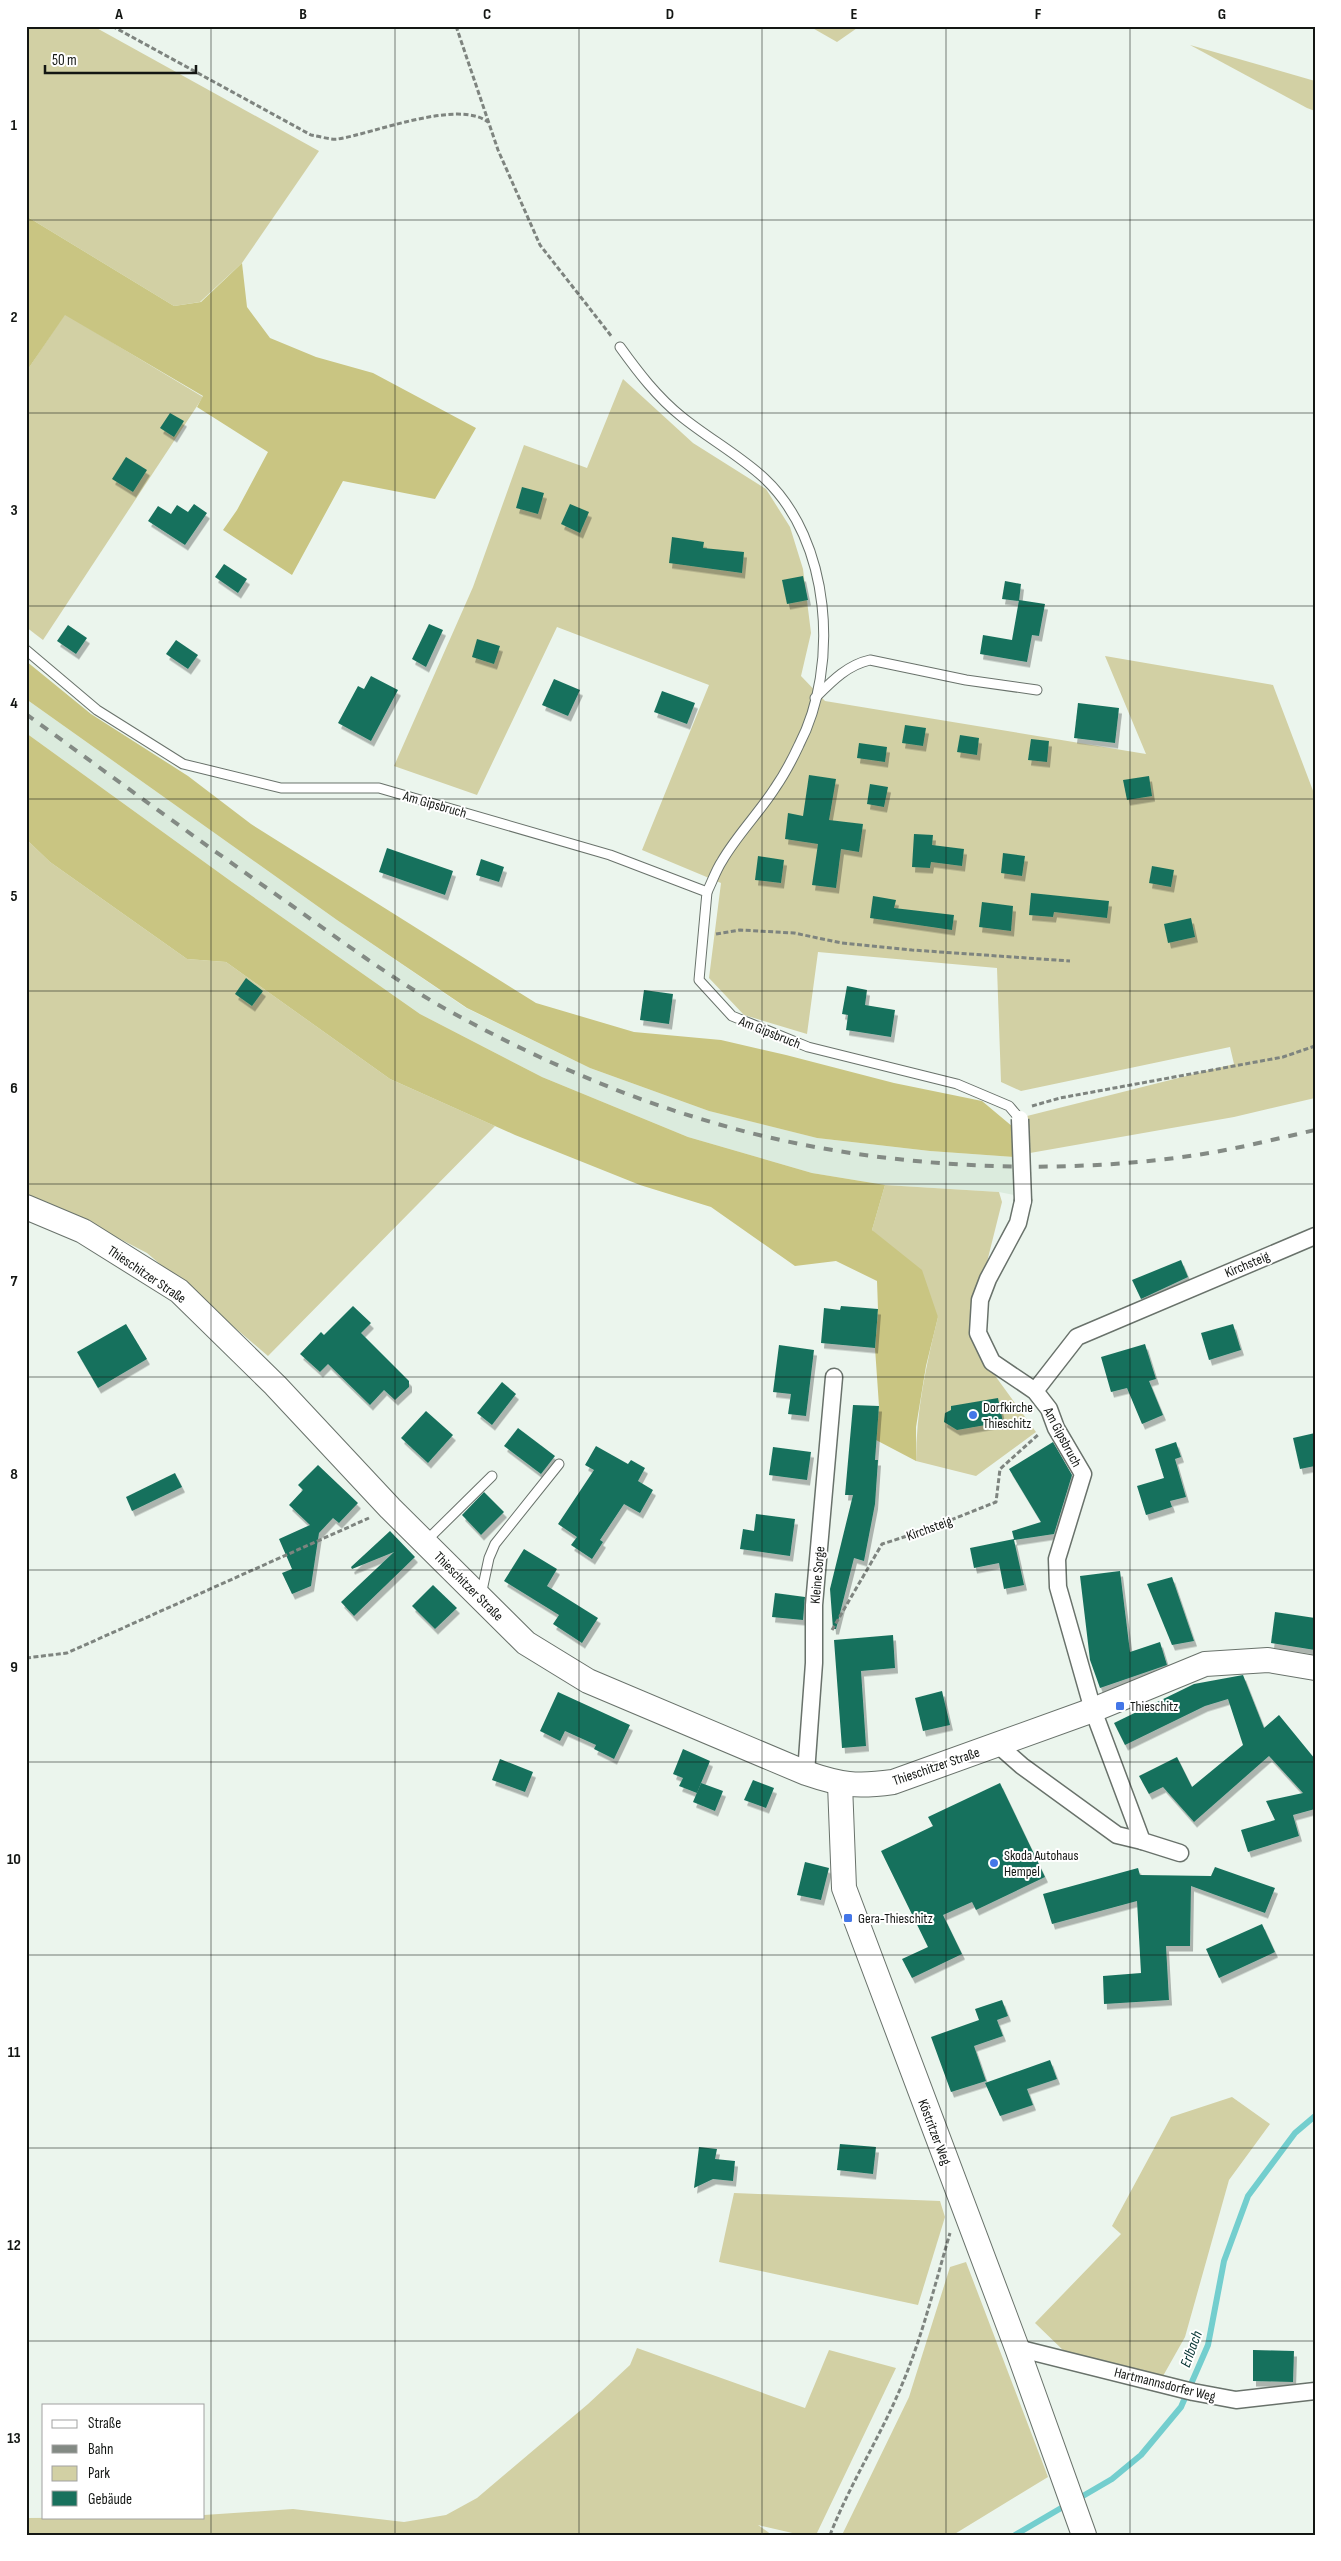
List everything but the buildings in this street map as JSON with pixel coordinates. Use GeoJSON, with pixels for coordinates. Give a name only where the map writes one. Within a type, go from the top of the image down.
{"type":"FeatureCollection","features":[{"type":"Feature","properties":{"kind":"main road","name":"Thieschitzer Straße"},"geometry":{"type":"LineString","coordinates":[[26,1207],[83,1231],[179,1291],[275,1384],[390,1508],[526,1643],[588,1681],[806,1773],[840,1784],[863,1786],[893,1782],[1093,1710],[1205,1664],[1268,1660],[1315,1668]]}},
{"type":"Feature","properties":{"kind":"main road","name":"Köstritzer Weg"},"geometry":{"type":"LineString","coordinates":[[840,1784],[844,1888],[1017,2348],[1084,2533]]}},
{"type":"Feature","properties":{"kind":"street","name":"Am Gipsbruch"},"geometry":{"type":"LineString","coordinates":[[1018,1117],[1023,1201],[1018,1223],[988,1279],[980,1300],[978,1333],[992,1362],[1035,1391],[1049,1408],[1056,1428],[1083,1474],[1057,1559],[1058,1587],[1093,1710]]}},
{"type":"Feature","properties":{"kind":"street","name":"Kirchsteig"},"geometry":{"type":"LineString","coordinates":[[1035,1391],[1077,1337],[1315,1236]]}},
{"type":"Feature","properties":{"kind":"street","name":"Kleine Sorge"},"geometry":{"type":"LineString","coordinates":[[806,1773],[814,1663],[814,1605],[834,1377]]}},
{"type":"Feature","properties":{"kind":"street"},"geometry":{"type":"LineString","coordinates":[[1093,1710],[1142,1841]]}},
{"type":"Feature","properties":{"kind":"street","name":"Thieschitzer Straße"},"geometry":{"type":"LineString","coordinates":[[997,1744],[1022,1766],[1117,1835],[1180,1853]]}},
{"type":"Feature","properties":{"kind":"street","name":"Hartmannsdorfer Weg"},"geometry":{"type":"LineString","coordinates":[[1017,2348],[1152,2380],[1193,2392],[1236,2400],[1315,2391]]}},
{"type":"Feature","properties":{"kind":"lane"},"geometry":{"type":"LineString","coordinates":[[620,347],[646,382],[681,416],[764,478],[791,511],[808,542],[821,589],[823,626],[820,677],[800,744],[776,787],[722,861],[707,892]]}},
{"type":"Feature","properties":{"kind":"lane","name":"Am Gipsbruch"},"geometry":{"type":"LineString","coordinates":[[26,650],[97,710],[182,764],[281,788],[379,788],[610,856],[707,892],[699,980],[732,1016],[808,1047],[957,1084],[1010,1106],[1018,1117]]}},
{"type":"Feature","properties":{"kind":"lane"},"geometry":{"type":"LineString","coordinates":[[815,698],[845,671],[861,662],[870,660],[966,680],[1037,690]]}},
{"type":"Feature","properties":{"kind":"lane"},"geometry":{"type":"LineString","coordinates":[[480,1597],[489,1558],[495,1544],[559,1464]]}},
{"type":"Feature","properties":{"kind":"lane"},"geometry":{"type":"LineString","coordinates":[[425,1542],[492,1476]]}},
{"type":"Feature","properties":{"kind":"path"},"geometry":{"type":"LineString","coordinates":[[112,26],[311,135],[336,139],[450,113],[480,116],[488,122]]}},
{"type":"Feature","properties":{"kind":"path"},"geometry":{"type":"LineString","coordinates":[[456,26],[498,150],[540,245],[620,347]]}},
{"type":"Feature","properties":{"kind":"path"},"geometry":{"type":"LineString","coordinates":[[703,936],[740,930],[794,934],[842,943],[904,949],[1070,961]]}},
{"type":"Feature","properties":{"kind":"path"},"geometry":{"type":"LineString","coordinates":[[1018,1117],[1060,1098],[1283,1057],[1315,1046]]}},
{"type":"Feature","properties":{"kind":"path","name":"Kirchsteig"},"geometry":{"type":"LineString","coordinates":[[814,1663],[882,1544],[922,1531],[996,1502],[1000,1469],[1038,1436],[1049,1408]]}},
{"type":"Feature","properties":{"kind":"path"},"geometry":{"type":"LineString","coordinates":[[26,1658],[67,1653],[309,1547],[390,1508]]}},
{"type":"Feature","properties":{"kind":"path"},"geometry":{"type":"LineString","coordinates":[[830,2535],[842,2505],[902,2386],[933,2294],[950,2232]]}},
{"type":"Feature","properties":{"kind":"shaded area"},"geometry":{"type":"Polygon","coordinates":[[[26,216],[174,306],[201,302],[242,263],[247,307],[270,338],[316,357],[373,373],[476,428],[435,499],[343,481],[292,575],[223,530],[237,510],[268,452],[197,407],[203,396],[65,315],[26,372],[26,216]]]}},
{"type":"Feature","properties":{"kind":"shaded area"},"geometry":{"type":"Polygon","coordinates":[[[26,661],[91,714],[188,776],[251,824],[536,1003],[634,1032],[721,1040],[894,1083],[982,1101],[1013,1127],[1014,1157],[930,1151],[817,1138],[709,1111],[590,1068],[467,1008],[337,920],[26,699],[26,661]]]}},
{"type":"Feature","properties":{"kind":"shaded area"},"geometry":{"type":"Polygon","coordinates":[[[26,699],[337,920],[466,1008],[590,1068],[709,1111],[817,1138],[930,1151],[1014,1157],[1014,1195],[999,1192],[885,1185],[812,1173],[688,1137],[542,1077],[420,1014],[232,882],[26,733],[26,699]]]}},
{"type":"Feature","properties":{"kind":"shaded area"},"geometry":{"type":"Polygon","coordinates":[[[26,733],[232,882],[420,1014],[542,1077],[688,1137],[812,1173],[885,1185],[872,1230],[922,1270],[938,1317],[926,1366],[916,1427],[916,1461],[876,1440],[879,1406],[875,1348],[878,1309],[877,1281],[836,1261],[795,1266],[711,1207],[640,1185],[515,1135],[390,1079],[226,962],[187,959],[50,862],[26,839],[26,733]]]}},
{"type":"Feature","properties":{"kind":"green space"},"geometry":{"type":"Polygon","coordinates":[[[26,26],[93,26],[319,151],[242,263],[200,302],[174,306],[26,216],[26,26]]]}},
{"type":"Feature","properties":{"kind":"green space"},"geometry":{"type":"Polygon","coordinates":[[[809,26],[860,26],[837,42],[809,26]]]}},
{"type":"Feature","properties":{"kind":"green space"},"geometry":{"type":"Polygon","coordinates":[[[1190,45],[1315,81],[1315,111],[1307,108],[1190,45]]]}},
{"type":"Feature","properties":{"kind":"green space"},"geometry":{"type":"Polygon","coordinates":[[[65,314],[203,397],[43,640],[26,627],[26,372],[65,314]]]}},
{"type":"Feature","properties":{"kind":"green space"},"geometry":{"type":"Polygon","coordinates":[[[623,379],[693,443],[766,489],[790,527],[803,569],[811,633],[801,676],[825,701],[1146,754],[1105,656],[1273,685],[1315,796],[1315,1098],[1234,1117],[1030,1153],[1030,1138],[1023,1117],[1234,1064],[1230,1047],[1021,1091],[1001,1082],[997,968],[818,952],[807,1034],[744,1015],[709,978],[721,883],[642,850],[709,685],[557,627],[477,795],[394,766],[473,587],[524,445],[587,468],[623,379]]]}},
{"type":"Feature","properties":{"kind":"green space"},"geometry":{"type":"Polygon","coordinates":[[[26,839],[50,862],[187,959],[226,962],[390,1079],[495,1126],[268,1356],[147,1253],[93,1225],[26,1195],[26,839]]]}},
{"type":"Feature","properties":{"kind":"green space"},"geometry":{"type":"Polygon","coordinates":[[[885,1185],[999,1192],[1002,1202],[976,1306],[975,1348],[1036,1432],[976,1476],[916,1461],[922,1389],[938,1317],[872,1230],[885,1185]]]}},
{"type":"Feature","properties":{"kind":"green space"},"geometry":{"type":"Polygon","coordinates":[[[1232,2097],[1270,2124],[1229,2180],[1185,2337],[1163,2376],[1065,2352],[1035,2323],[1121,2234],[1112,2226],[1171,2117],[1232,2097]]]}},
{"type":"Feature","properties":{"kind":"green space"},"geometry":{"type":"Polygon","coordinates":[[[734,2193],[940,2201],[945,2217],[918,2305],[719,2262],[734,2193]]]}},
{"type":"Feature","properties":{"kind":"green space"},"geometry":{"type":"Polygon","coordinates":[[[966,2262],[1048,2477],[953,2535],[842,2535],[909,2397],[950,2267],[966,2262]]]}},
{"type":"Feature","properties":{"kind":"green space"},"geometry":{"type":"Polygon","coordinates":[[[637,2348],[805,2408],[829,2350],[896,2368],[816,2535],[801,2535],[758,2525],[772,2535],[26,2535],[26,2518],[205,2518],[205,2515],[293,2509],[404,2522],[446,2515],[477,2498],[588,2404],[630,2365],[637,2348]]]}},
{"type":"Feature","properties":{"kind":"waterway","name":"Erlbach"},"geometry":{"type":"LineString","coordinates":[[1076,2500],[1112,2479],[1141,2455],[1181,2407],[1208,2345],[1224,2261],[1248,2196],[1295,2133],[1315,2116]]}},
{"type":"Feature","properties":{"kind":"waterway","name":"Erlbach"},"geometry":{"type":"LineString","coordinates":[[1015,2535],[1068,2504]]}},
{"type":"Feature","properties":{"kind":"railway"},"geometry":{"type":"LineString","coordinates":[[26,714],[350,947],[430,1000],[482,1029],[546,1060],[611,1088],[677,1112],[769,1137],[829,1149],[890,1158],[952,1164],[1015,1167],[1077,1166],[1138,1162],[1197,1155],[1315,1130]]}},
{"type":"Feature","properties":{"kind":"place","name":"Dorfkirche Thieschitz"},"geometry":{"type":"Point","coordinates":[973,1415]}},
{"type":"Feature","properties":{"kind":"place","name":"Thieschitz"},"geometry":{"type":"Point","coordinates":[1120,1706]}},
{"type":"Feature","properties":{"kind":"place","name":"Skoda Autohaus Hempel"},"geometry":{"type":"Point","coordinates":[994,1863]}},
{"type":"Feature","properties":{"kind":"place","name":"Gera-Thieschitz"},"geometry":{"type":"Point","coordinates":[848,1918]}}]}
